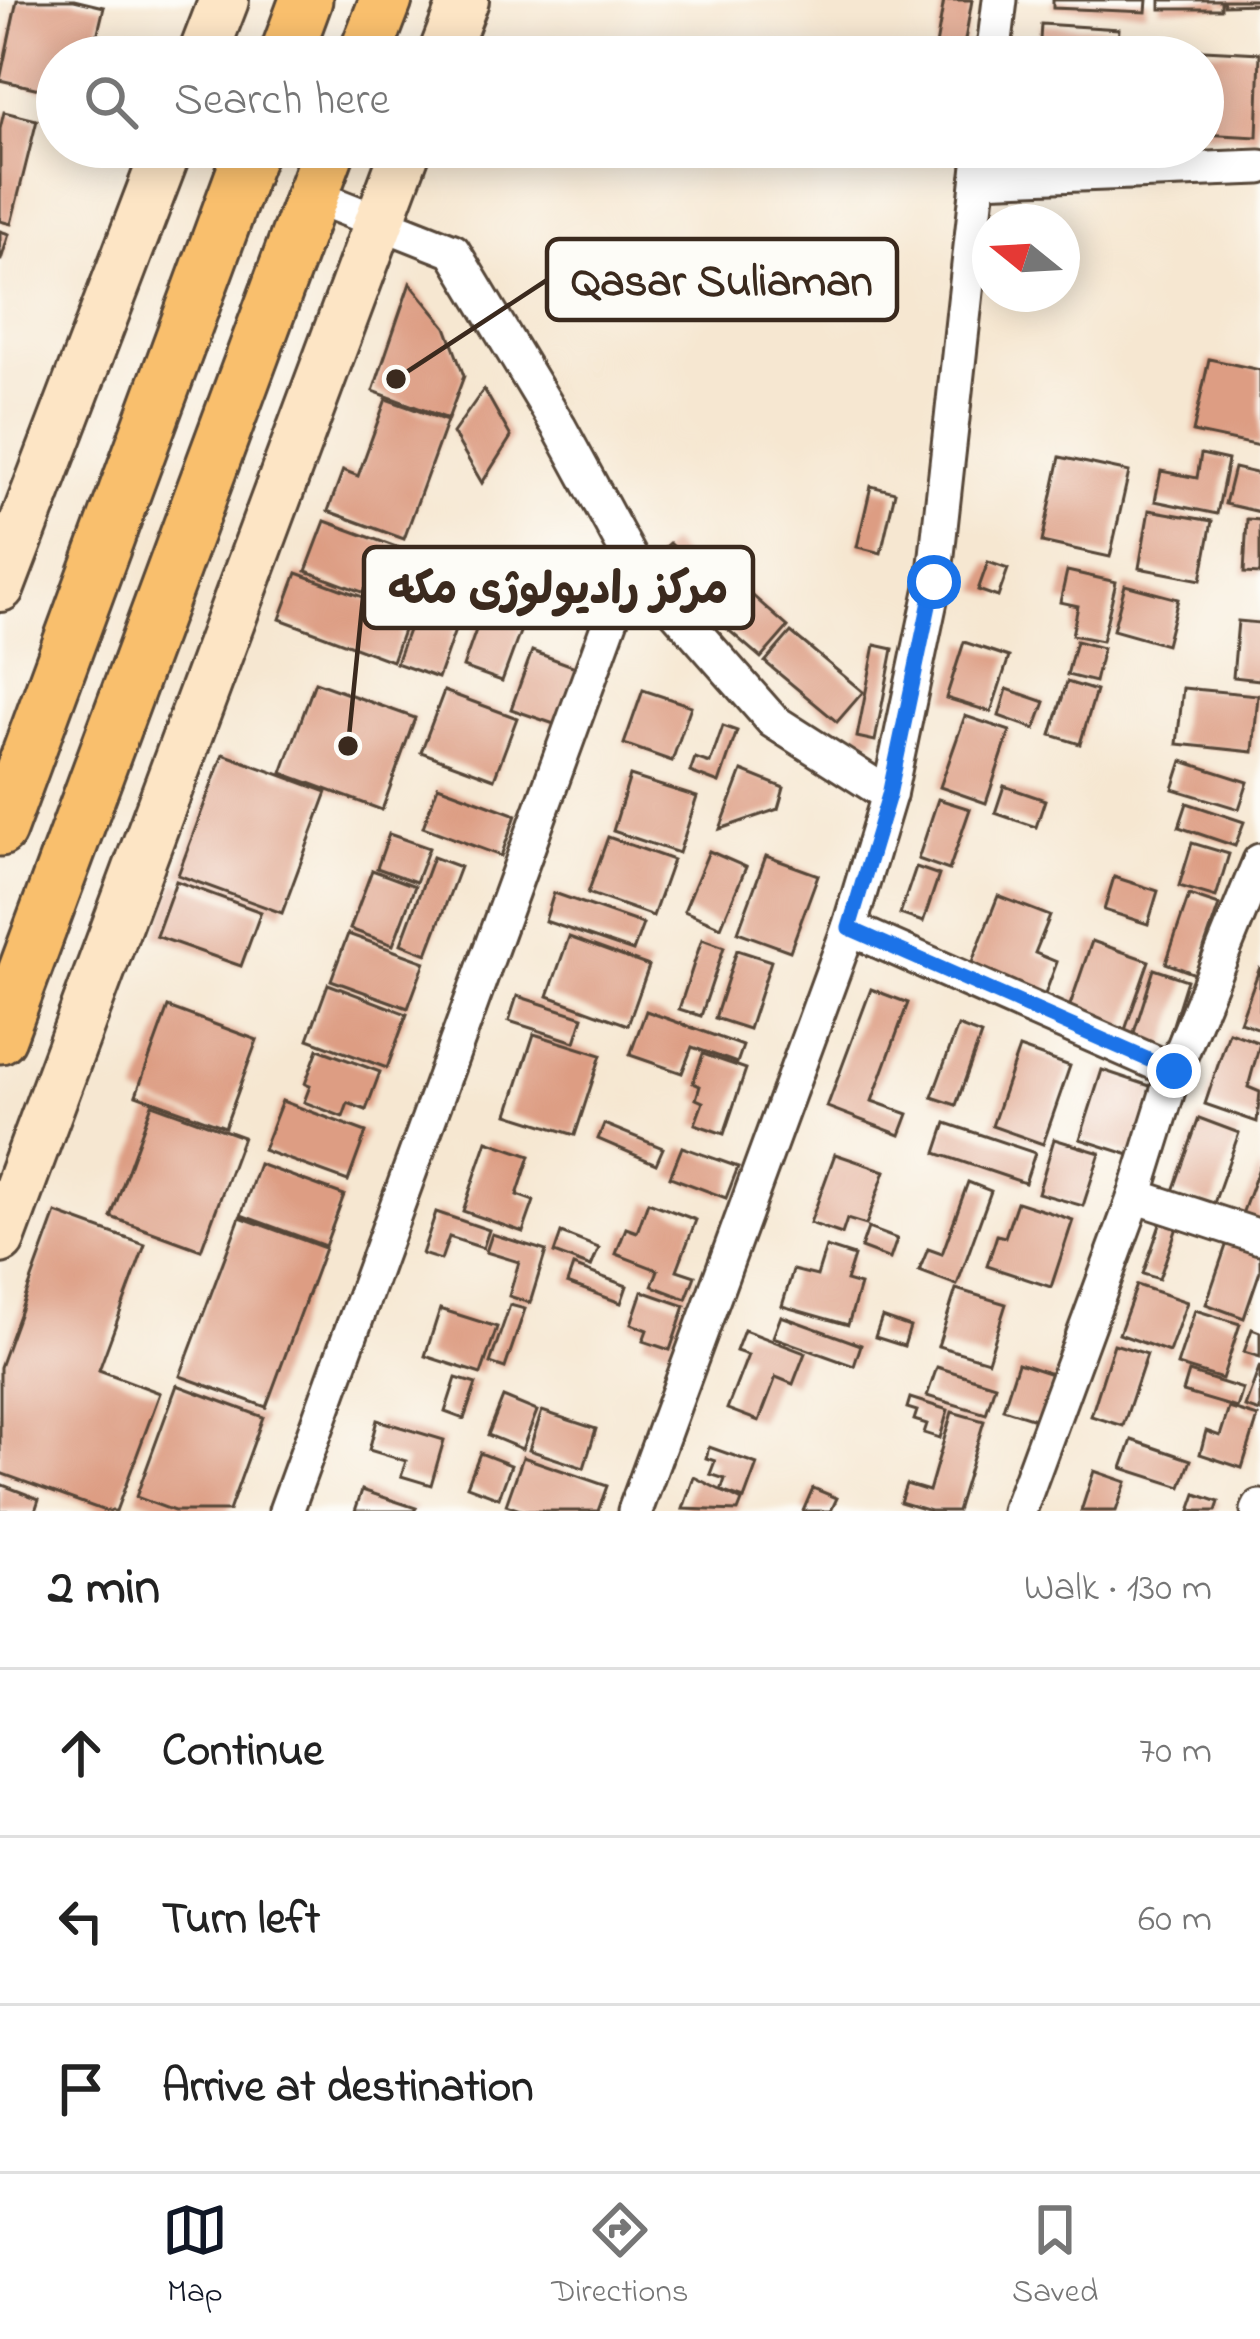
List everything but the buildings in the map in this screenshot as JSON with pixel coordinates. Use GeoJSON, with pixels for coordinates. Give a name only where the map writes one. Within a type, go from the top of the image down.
{"type":"FeatureCollection","features":[{"type":"Feature","properties":{"kind":"main road"},"geometry":{"type":"LineString","coordinates":[[293,36],[306,0]]}},
{"type":"Feature","properties":{"kind":"main road"},"geometry":{"type":"LineString","coordinates":[[372,36],[386,0]]}},
{"type":"Feature","properties":{"kind":"main road"},"geometry":{"type":"LineString","coordinates":[[0,830],[244,168]]}},
{"type":"Feature","properties":{"kind":"main road"},"geometry":{"type":"LineString","coordinates":[[0,1037],[321,168]]}},
{"type":"Feature","properties":{"kind":"street"},"geometry":{"type":"LineString","coordinates":[[210,36],[224,0]]}},
{"type":"Feature","properties":{"kind":"street"},"geometry":{"type":"LineString","coordinates":[[450,36],[464,0]]}},
{"type":"Feature","properties":{"kind":"street"},"geometry":{"type":"LineString","coordinates":[[996,36],[1000,0]]}},
{"type":"Feature","properties":{"kind":"street"},"geometry":{"type":"LineString","coordinates":[[1224,166],[1260,167]]}},
{"type":"Feature","properties":{"kind":"street"},"geometry":{"type":"LineString","coordinates":[[0,586],[160,168]]}},
{"type":"Feature","properties":{"kind":"street"},"geometry":{"type":"LineString","coordinates":[[0,1239],[399,168]]}},
{"type":"Feature","properties":{"kind":"street"},"geometry":{"type":"LineString","coordinates":[[635,1511],[849,928],[889,795],[934,582],[980,168]]}},
{"type":"Feature","properties":{"kind":"street"},"geometry":{"type":"LineString","coordinates":[[311,195],[453,250],[632,561],[773,721],[889,795]]}},
{"type":"Feature","properties":{"kind":"street"},"geometry":{"type":"LineString","coordinates":[[286,1511],[632,561]]}},
{"type":"Feature","properties":{"kind":"street"},"geometry":{"type":"LineString","coordinates":[[1019,1511],[1135,1196],[1174,1071],[1260,861]]}},
{"type":"Feature","properties":{"kind":"street"},"geometry":{"type":"LineString","coordinates":[[849,928],[1174,1071]]}},
{"type":"Feature","properties":{"kind":"street"},"geometry":{"type":"LineString","coordinates":[[1135,1196],[1260,1237]]}},
{"type":"Feature","properties":{"kind":"place","name":"Qasar Suliaman"},"geometry":{"type":"Point","coordinates":[396,379]}},
{"type":"Feature","properties":{"kind":"place","name":"مرکز رادیولوژی مکه"},"geometry":{"type":"Point","coordinates":[348,746]}},
{"type":"Feature","properties":{"kind":"route"},"geometry":{"type":"LineString","coordinates":[[934,582],[889,795],[849,928],[1174,1071]]}}]}
